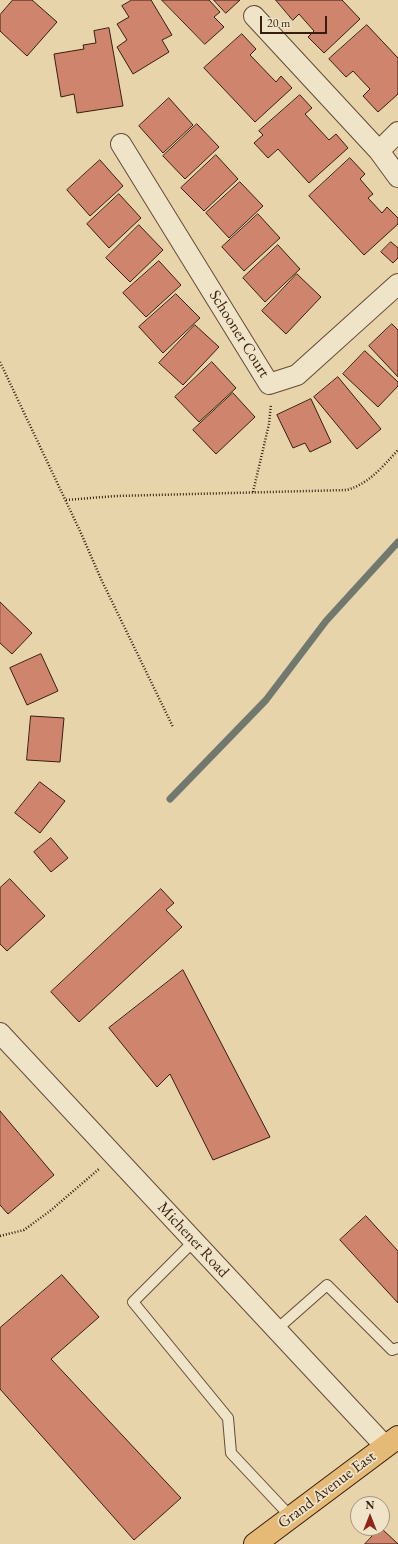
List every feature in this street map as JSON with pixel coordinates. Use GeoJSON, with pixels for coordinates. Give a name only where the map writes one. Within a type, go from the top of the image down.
{"type":"FeatureCollection","features":[{"type":"Feature","properties":{"kind":"main road","name":"Grand Avenue East"},"geometry":{"type":"LineString","coordinates":[[255,1544],[392,1441]]}},
{"type":"Feature","properties":{"kind":"street"},"geometry":{"type":"LineString","coordinates":[[254,16],[379,151],[398,177]]}},
{"type":"Feature","properties":{"kind":"street"},"geometry":{"type":"LineString","coordinates":[[379,151],[398,132]]}},
{"type":"Feature","properties":{"kind":"street","name":"Schooner Court"},"geometry":{"type":"LineString","coordinates":[[121,144],[269,384],[297,375],[398,284]]}},
{"type":"Feature","properties":{"kind":"street","name":"Michener Road"},"geometry":{"type":"LineString","coordinates":[[0,1033],[276,1330],[392,1441]]}},
{"type":"Feature","properties":{"kind":"lane"},"geometry":{"type":"LineString","coordinates":[[194,1241],[133,1302],[228,1418],[231,1453],[290,1517]]}},
{"type":"Feature","properties":{"kind":"lane"},"geometry":{"type":"LineString","coordinates":[[276,1330],[328,1285],[392,1350],[398,1348]]}},
{"type":"Feature","properties":{"kind":"path"},"geometry":{"type":"LineString","coordinates":[[0,362],[66,500],[101,579],[173,727]]}},
{"type":"Feature","properties":{"kind":"path"},"geometry":{"type":"LineString","coordinates":[[253,492],[269,424],[274,382]]}},
{"type":"Feature","properties":{"kind":"path"},"geometry":{"type":"LineString","coordinates":[[66,500],[116,496],[347,490],[359,487],[368,481],[398,450]]}},
{"type":"Feature","properties":{"kind":"path"},"geometry":{"type":"LineString","coordinates":[[0,1236],[24,1230],[50,1211],[114,1155]]}},
{"type":"Feature","properties":{"kind":"building"},"geometry":{"type":"Polygon","coordinates":[[[13,0],[32,0],[57,22],[27,56],[0,31],[0,15],[13,0]]]}},
{"type":"Feature","properties":{"kind":"building"},"geometry":{"type":"Polygon","coordinates":[[[132,0],[151,0],[172,35],[162,40],[169,52],[133,74],[117,47],[127,40],[117,24],[129,17],[122,6],[132,0]]]}},
{"type":"Feature","properties":{"kind":"building"},"geometry":{"type":"Polygon","coordinates":[[[162,0],[209,0],[220,12],[214,17],[224,27],[205,44],[162,0]]]}},
{"type":"Feature","properties":{"kind":"building"},"geometry":{"type":"Polygon","coordinates":[[[214,0],[240,0],[226,13],[214,0]]]}},
{"type":"Feature","properties":{"kind":"building"},"geometry":{"type":"Polygon","coordinates":[[[276,0],[342,0],[360,19],[324,53],[308,37],[314,31],[299,14],[293,20],[276,0]]]}},
{"type":"Feature","properties":{"kind":"building"},"geometry":{"type":"Polygon","coordinates":[[[367,25],[398,58],[398,94],[378,112],[363,96],[370,89],[353,71],[346,77],[329,59],[367,25]]]}},
{"type":"Feature","properties":{"kind":"building"},"geometry":{"type":"Polygon","coordinates":[[[109,28],[123,106],[77,113],[74,94],[61,97],[54,54],[84,49],[83,45],[96,43],[94,31],[109,28]]]}},
{"type":"Feature","properties":{"kind":"building"},"geometry":{"type":"Polygon","coordinates":[[[242,34],[256,49],[250,55],[276,82],[281,76],[292,88],[255,122],[204,68],[242,34]]]}},
{"type":"Feature","properties":{"kind":"building"},"geometry":{"type":"Polygon","coordinates":[[[300,95],[312,108],[305,114],[329,140],[336,134],[348,148],[309,183],[278,149],[268,158],[254,143],[263,135],[259,131],[300,95]]]}},
{"type":"Feature","properties":{"kind":"building"},"geometry":{"type":"Polygon","coordinates":[[[169,98],[193,125],[163,153],[139,126],[169,98]]]}},
{"type":"Feature","properties":{"kind":"building"},"geometry":{"type":"Polygon","coordinates":[[[197,124],[219,147],[185,179],[163,156],[197,124]]]}},
{"type":"Feature","properties":{"kind":"building"},"geometry":{"type":"Polygon","coordinates":[[[216,155],[238,179],[204,211],[181,188],[216,155]]]}},
{"type":"Feature","properties":{"kind":"building"},"geometry":{"type":"Polygon","coordinates":[[[350,158],[365,174],[360,179],[373,194],[368,198],[382,213],[387,207],[398,218],[398,224],[364,255],[309,196],[350,158]]]}},
{"type":"Feature","properties":{"kind":"building"},"geometry":{"type":"Polygon","coordinates":[[[100,160],[123,186],[90,216],[67,190],[100,160]]]}},
{"type":"Feature","properties":{"kind":"building"},"geometry":{"type":"Polygon","coordinates":[[[240,182],[263,206],[229,238],[206,213],[240,182]]]}},
{"type":"Feature","properties":{"kind":"building"},"geometry":{"type":"Polygon","coordinates":[[[119,194],[141,218],[109,248],[87,224],[119,194]]]}},
{"type":"Feature","properties":{"kind":"building"},"geometry":{"type":"Polygon","coordinates":[[[258,214],[280,238],[244,271],[222,247],[258,214]]]}},
{"type":"Feature","properties":{"kind":"building"},"geometry":{"type":"Polygon","coordinates":[[[139,225],[163,250],[130,282],[106,258],[139,225]]]}},
{"type":"Feature","properties":{"kind":"building"},"geometry":{"type":"Polygon","coordinates":[[[391,242],[398,248],[398,258],[393,263],[381,252],[391,242]]]}},
{"type":"Feature","properties":{"kind":"building"},"geometry":{"type":"Polygon","coordinates":[[[278,245],[300,269],[265,302],[243,278],[278,245]]]}},
{"type":"Feature","properties":{"kind":"building"},"geometry":{"type":"Polygon","coordinates":[[[159,261],[181,285],[146,317],[123,293],[159,261]]]}},
{"type":"Feature","properties":{"kind":"building"},"geometry":{"type":"Polygon","coordinates":[[[297,274],[321,297],[286,334],[262,311],[297,274]]]}},
{"type":"Feature","properties":{"kind":"building"},"geometry":{"type":"Polygon","coordinates":[[[176,294],[200,318],[163,353],[139,327],[176,294]]]}},
{"type":"Feature","properties":{"kind":"building"},"geometry":{"type":"Polygon","coordinates":[[[392,324],[398,330],[398,377],[369,346],[392,324]]]}},
{"type":"Feature","properties":{"kind":"building"},"geometry":{"type":"Polygon","coordinates":[[[195,325],[219,347],[183,385],[159,363],[195,325]]]}},
{"type":"Feature","properties":{"kind":"building"},"geometry":{"type":"Polygon","coordinates":[[[365,351],[398,382],[398,386],[378,407],[343,374],[365,351]]]}},
{"type":"Feature","properties":{"kind":"building"},"geometry":{"type":"Polygon","coordinates":[[[212,362],[236,388],[199,422],[175,397],[212,362]]]}},
{"type":"Feature","properties":{"kind":"building"},"geometry":{"type":"Polygon","coordinates":[[[338,377],[381,429],[357,449],[314,397],[338,377]]]}},
{"type":"Feature","properties":{"kind":"building"},"geometry":{"type":"Polygon","coordinates":[[[233,393],[255,417],[216,454],[193,430],[233,393]]]}},
{"type":"Feature","properties":{"kind":"building"},"geometry":{"type":"Polygon","coordinates":[[[311,399],[331,442],[310,452],[305,443],[293,448],[277,415],[311,399]]]}},
{"type":"Feature","properties":{"kind":"building"},"geometry":{"type":"Polygon","coordinates":[[[0,602],[32,633],[12,654],[0,643],[0,602]]]}},
{"type":"Feature","properties":{"kind":"building"},"geometry":{"type":"Polygon","coordinates":[[[41,654],[58,691],[27,705],[10,668],[41,654]]]}},
{"type":"Feature","properties":{"kind":"building"},"geometry":{"type":"Polygon","coordinates":[[[31,716],[64,718],[60,762],[27,760],[31,716]]]}},
{"type":"Feature","properties":{"kind":"building"},"geometry":{"type":"Polygon","coordinates":[[[40,782],[65,801],[40,833],[15,813],[40,782]]]}},
{"type":"Feature","properties":{"kind":"building"},"geometry":{"type":"Polygon","coordinates":[[[51,838],[68,858],[51,872],[34,852],[51,838]]]}},
{"type":"Feature","properties":{"kind":"building"},"geometry":{"type":"Polygon","coordinates":[[[10,879],[45,916],[7,951],[0,944],[0,888],[10,879]]]}},
{"type":"Feature","properties":{"kind":"building"},"geometry":{"type":"Polygon","coordinates":[[[161,889],[174,903],[166,910],[182,927],[79,1022],[51,992],[161,889]]]}},
{"type":"Feature","properties":{"kind":"building"},"geometry":{"type":"Polygon","coordinates":[[[183,970],[270,1137],[213,1160],[170,1074],[157,1087],[109,1028],[183,970]]]}},
{"type":"Feature","properties":{"kind":"building"},"geometry":{"type":"Polygon","coordinates":[[[0,1111],[54,1175],[8,1214],[0,1205],[0,1111]]]}},
{"type":"Feature","properties":{"kind":"building"},"geometry":{"type":"Polygon","coordinates":[[[366,1216],[398,1251],[398,1303],[340,1240],[366,1216]]]}},
{"type":"Feature","properties":{"kind":"building"},"geometry":{"type":"Polygon","coordinates":[[[62,1275],[99,1317],[51,1359],[181,1498],[134,1540],[0,1389],[0,1328],[62,1275]]]}},
{"type":"Feature","properties":{"kind":"building"},"geometry":{"type":"Polygon","coordinates":[[[372,1536],[390,1536],[398,1544],[365,1544],[372,1536]]]}},
{"type":"Feature","properties":{"kind":"waterway"},"geometry":{"type":"LineString","coordinates":[[170,799],[266,700],[326,621],[398,542]]}}]}
